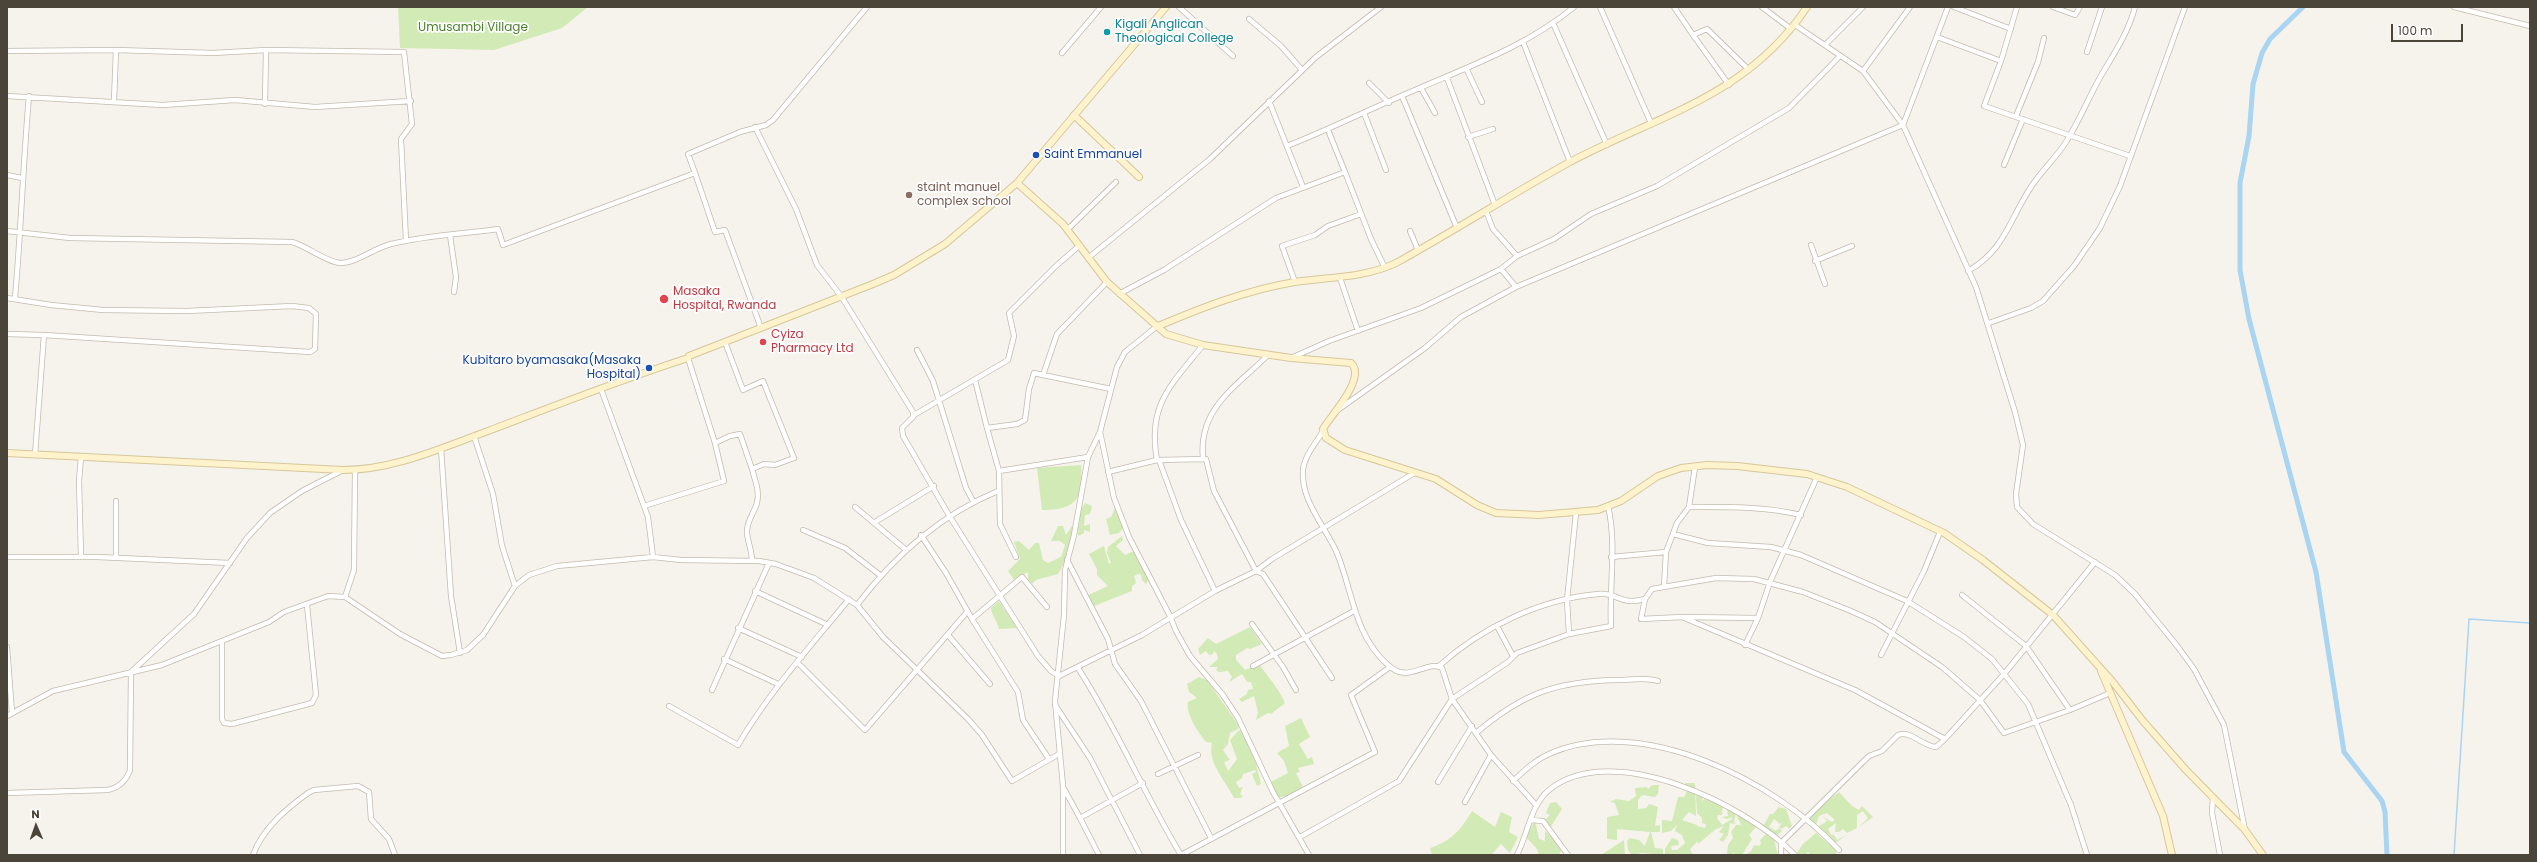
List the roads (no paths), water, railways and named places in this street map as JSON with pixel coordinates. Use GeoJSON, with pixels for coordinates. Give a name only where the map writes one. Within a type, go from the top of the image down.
{"type":"FeatureCollection","features":[{"type":"Feature","properties":{"kind":"main road"},"geometry":{"type":"LineString","coordinates":[[7,453],[356,470],[395,464],[688,358],[689,356],[894,275],[945,244],[1017,183],[1166,7]]}},
{"type":"Feature","properties":{"kind":"main road"},"geometry":{"type":"LineString","coordinates":[[1156,327],[1221,300],[1295,282],[1340,278],[1386,268],[1486,212],[1495,205],[1570,162],[1697,102],[1729,85],[1749,70],[1793,27],[1807,7]]}},
{"type":"Feature","properties":{"kind":"main road"},"geometry":{"type":"LineString","coordinates":[[1074,115],[1140,177]]}},
{"type":"Feature","properties":{"kind":"main road"},"geometry":{"type":"LineString","coordinates":[[1017,183],[1055,216],[1107,282],[1119,294],[1156,327],[1174,338],[1203,345],[1291,358],[1345,361],[1354,366],[1354,381],[1323,431],[1326,438],[1345,450],[1417,472],[1449,485],[1486,510],[1521,515],[1576,513],[1608,506],[1621,501],[1658,476],[1695,467],[1736,466],[1782,470],[1817,477],[1847,487],[1940,532],[1983,560],[2053,615],[2186,770],[2245,830],[2263,855]]}},
{"type":"Feature","properties":{"kind":"main road"},"geometry":{"type":"LineString","coordinates":[[2100,668],[2163,816],[2172,855]]}},
{"type":"Feature","properties":{"kind":"street"},"geometry":{"type":"LineString","coordinates":[[761,328],[725,230],[715,232],[688,154],[755,127],[766,125],[773,120],[867,7]]}},
{"type":"Feature","properties":{"kind":"street"},"geometry":{"type":"LineString","coordinates":[[1062,52],[1101,7]]}},
{"type":"Feature","properties":{"kind":"street"},"geometry":{"type":"LineString","coordinates":[[1179,7],[1234,56]]}},
{"type":"Feature","properties":{"kind":"street"},"geometry":{"type":"LineString","coordinates":[[1088,258],[1210,159],[1302,70],[1381,7]]}},
{"type":"Feature","properties":{"kind":"street"},"geometry":{"type":"LineString","coordinates":[[1287,146],[1328,130],[1402,96],[1447,78],[1523,42],[1553,24],[1574,7]]}},
{"type":"Feature","properties":{"kind":"street"},"geometry":{"type":"LineString","coordinates":[[1600,7],[1651,123]]}},
{"type":"Feature","properties":{"kind":"street"},"geometry":{"type":"LineString","coordinates":[[1674,7],[1729,85]]}},
{"type":"Feature","properties":{"kind":"street"},"geometry":{"type":"LineString","coordinates":[[1762,7],[1825,45],[1863,71],[1903,125],[1968,271],[1988,323],[2022,445],[2016,494],[2017,507],[2020,513],[2033,524],[2095,562],[2126,584],[2194,668],[2220,714],[2227,733],[2245,830]]}},
{"type":"Feature","properties":{"kind":"street"},"geometry":{"type":"LineString","coordinates":[[1825,45],[1863,7]]}},
{"type":"Feature","properties":{"kind":"street"},"geometry":{"type":"LineString","coordinates":[[1863,71],[1910,7]]}},
{"type":"Feature","properties":{"kind":"street"},"geometry":{"type":"LineString","coordinates":[[1335,412],[1426,348],[1461,317],[1516,287],[1903,125],[1948,7]]}},
{"type":"Feature","properties":{"kind":"street"},"geometry":{"type":"LineString","coordinates":[[1954,7],[2011,29]]}},
{"type":"Feature","properties":{"kind":"street"},"geometry":{"type":"LineString","coordinates":[[2017,7],[2001,61],[1984,106],[2130,156]]}},
{"type":"Feature","properties":{"kind":"street"},"geometry":{"type":"LineString","coordinates":[[2053,7],[2075,14],[2080,7]]}},
{"type":"Feature","properties":{"kind":"street"},"geometry":{"type":"LineString","coordinates":[[2088,52],[2102,7]]}},
{"type":"Feature","properties":{"kind":"street"},"geometry":{"type":"LineString","coordinates":[[1968,271],[1988,258],[1999,244],[2031,186],[2069,136],[2102,74],[2125,38],[2135,7]]}},
{"type":"Feature","properties":{"kind":"street"},"geometry":{"type":"LineString","coordinates":[[1988,323],[2038,304],[2074,266],[2112,204],[2185,7]]}},
{"type":"Feature","properties":{"kind":"street"},"geometry":{"type":"LineString","coordinates":[[2454,7],[2530,26]]}},
{"type":"Feature","properties":{"kind":"street"},"geometry":{"type":"LineString","coordinates":[[1249,19],[1282,46],[1302,70]]}},
{"type":"Feature","properties":{"kind":"street"},"geometry":{"type":"LineString","coordinates":[[1553,24],[1607,145]]}},
{"type":"Feature","properties":{"kind":"street"},"geometry":{"type":"LineString","coordinates":[[1693,35],[1707,29],[1749,70]]}},
{"type":"Feature","properties":{"kind":"street"},"geometry":{"type":"LineString","coordinates":[[1937,37],[2001,61]]}},
{"type":"Feature","properties":{"kind":"street"},"geometry":{"type":"LineString","coordinates":[[2016,116],[2038,62],[2044,38]]}},
{"type":"Feature","properties":{"kind":"street"},"geometry":{"type":"LineString","coordinates":[[1523,42],[1570,162]]}},
{"type":"Feature","properties":{"kind":"street"},"geometry":{"type":"LineString","coordinates":[[114,101],[116,50]]}},
{"type":"Feature","properties":{"kind":"street"},"geometry":{"type":"LineString","coordinates":[[7,51],[116,50],[213,53],[266,50],[404,52],[412,125],[401,139],[406,241]]}},
{"type":"Feature","properties":{"kind":"street"},"geometry":{"type":"LineString","coordinates":[[265,104],[266,50]]}},
{"type":"Feature","properties":{"kind":"street"},"geometry":{"type":"LineString","coordinates":[[1291,358],[1329,341],[1421,308],[1501,269],[1517,256],[1554,239],[1590,214],[1656,186],[1770,120],[1805,93],[1840,56]]}},
{"type":"Feature","properties":{"kind":"street"},"geometry":{"type":"LineString","coordinates":[[1466,68],[1482,102]]}},
{"type":"Feature","properties":{"kind":"street"},"geometry":{"type":"LineString","coordinates":[[1447,78],[1468,137],[1495,205]]}},
{"type":"Feature","properties":{"kind":"street"},"geometry":{"type":"LineString","coordinates":[[1369,83],[1389,103]]}},
{"type":"Feature","properties":{"kind":"street"},"geometry":{"type":"LineString","coordinates":[[1421,88],[1435,113]]}},
{"type":"Feature","properties":{"kind":"street"},"geometry":{"type":"LineString","coordinates":[[7,96],[29,96],[163,105],[235,100],[265,104],[315,107],[410,101]]}},
{"type":"Feature","properties":{"kind":"street"},"geometry":{"type":"LineString","coordinates":[[15,298],[20,233],[22,178],[29,96]]}},
{"type":"Feature","properties":{"kind":"street"},"geometry":{"type":"LineString","coordinates":[[1402,96],[1458,228]]}},
{"type":"Feature","properties":{"kind":"street"},"geometry":{"type":"LineString","coordinates":[[1269,101],[1303,187]]}},
{"type":"Feature","properties":{"kind":"street"},"geometry":{"type":"LineString","coordinates":[[1364,113],[1386,170]]}},
{"type":"Feature","properties":{"kind":"street"},"geometry":{"type":"LineString","coordinates":[[2004,165],[2023,119]]}},
{"type":"Feature","properties":{"kind":"street"},"geometry":{"type":"LineString","coordinates":[[755,127],[796,209],[817,265],[841,296],[914,415]]}},
{"type":"Feature","properties":{"kind":"street"},"geometry":{"type":"LineString","coordinates":[[1468,137],[1493,129]]}},
{"type":"Feature","properties":{"kind":"street"},"geometry":{"type":"LineString","coordinates":[[1328,130],[1361,214],[1386,268]]}},
{"type":"Feature","properties":{"kind":"street"},"geometry":{"type":"LineString","coordinates":[[1119,294],[1170,266],[1258,208],[1303,187],[1345,172]]}},
{"type":"Feature","properties":{"kind":"street"},"geometry":{"type":"LineString","coordinates":[[7,231],[54,237],[168,241],[292,242],[330,261],[341,263],[351,261],[378,248],[406,241],[450,235],[498,230],[503,245],[695,173]]}},
{"type":"Feature","properties":{"kind":"street"},"geometry":{"type":"LineString","coordinates":[[7,175],[22,178]]}},
{"type":"Feature","properties":{"kind":"street"},"geometry":{"type":"LineString","coordinates":[[1067,230],[1116,182]]}},
{"type":"Feature","properties":{"kind":"street"},"geometry":{"type":"LineString","coordinates":[[1486,212],[1494,229],[1517,256]]}},
{"type":"Feature","properties":{"kind":"street"},"geometry":{"type":"LineString","coordinates":[[1295,282],[1282,246],[1315,235],[1328,226],[1361,214]]}},
{"type":"Feature","properties":{"kind":"street"},"geometry":{"type":"LineString","coordinates":[[1410,231],[1418,250]]}},
{"type":"Feature","properties":{"kind":"street"},"geometry":{"type":"LineString","coordinates":[[450,235],[456,277],[454,292]]}},
{"type":"Feature","properties":{"kind":"street"},"geometry":{"type":"LineString","coordinates":[[1812,245],[1815,261],[1825,284]]}},
{"type":"Feature","properties":{"kind":"street"},"geometry":{"type":"LineString","coordinates":[[1059,676],[1050,671],[1038,656],[999,595],[950,517],[934,486],[902,433],[902,428],[914,415],[1008,360],[1014,336],[1009,313],[1057,265],[1079,246]]}},
{"type":"Feature","properties":{"kind":"street"},"geometry":{"type":"LineString","coordinates":[[1815,261],[1852,246]]}},
{"type":"Feature","properties":{"kind":"street"},"geometry":{"type":"LineString","coordinates":[[1501,269],[1516,287]]}},
{"type":"Feature","properties":{"kind":"street"},"geometry":{"type":"LineString","coordinates":[[1340,278],[1358,331]]}},
{"type":"Feature","properties":{"kind":"street"},"geometry":{"type":"LineString","coordinates":[[1043,375],[1057,334],[1107,282]]}},
{"type":"Feature","properties":{"kind":"street"},"geometry":{"type":"LineString","coordinates":[[7,298],[15,298],[51,305],[103,310],[187,312],[292,306],[309,308],[316,314],[315,349],[310,352],[7,334]]}},
{"type":"Feature","properties":{"kind":"street"},"geometry":{"type":"LineString","coordinates":[[1063,855],[1062,786],[1055,706],[1059,676],[1064,606],[1064,577],[1075,531],[1088,457],[1100,432],[1117,367],[1125,352],[1156,327]]}},
{"type":"Feature","properties":{"kind":"street"},"geometry":{"type":"LineString","coordinates":[[35,455],[44,335]]}},
{"type":"Feature","properties":{"kind":"street"},"geometry":{"type":"LineString","coordinates":[[725,342],[743,390],[763,381],[794,458],[775,465],[764,464],[752,469]]}},
{"type":"Feature","properties":{"kind":"street"},"geometry":{"type":"LineString","coordinates":[[1203,345],[1166,391],[1160,404],[1155,426],[1158,460],[1181,520],[1215,591]]}},
{"type":"Feature","properties":{"kind":"street"},"geometry":{"type":"LineString","coordinates":[[917,350],[926,364],[966,488],[973,502]]}},
{"type":"Feature","properties":{"kind":"street"},"geometry":{"type":"LineString","coordinates":[[1268,354],[1212,410],[1202,438],[1203,459],[1207,462],[1214,491],[1256,571],[1263,574],[1332,678]]}},
{"type":"Feature","properties":{"kind":"street"},"geometry":{"type":"LineString","coordinates":[[644,506],[724,481],[715,443],[688,358]]}},
{"type":"Feature","properties":{"kind":"street"},"geometry":{"type":"LineString","coordinates":[[987,428],[1017,424],[1025,420],[1029,389],[1034,373],[1111,389]]}},
{"type":"Feature","properties":{"kind":"street"},"geometry":{"type":"LineString","coordinates":[[975,380],[999,471],[998,491],[1000,524],[1016,556]]}},
{"type":"Feature","properties":{"kind":"street"},"geometry":{"type":"LineString","coordinates":[[601,389],[644,506],[653,556]]}},
{"type":"Feature","properties":{"kind":"street"},"geometry":{"type":"LineString","coordinates":[[1323,431],[1307,455],[1303,475],[1309,499],[1336,551],[1354,610],[1369,643],[1390,667],[1396,671],[1408,673],[1439,666],[1452,654],[1516,616],[1567,600],[1609,594],[1623,602],[1644,599]]}},
{"type":"Feature","properties":{"kind":"street"},"geometry":{"type":"LineString","coordinates":[[1100,432],[1114,498],[1130,537],[1170,616],[1176,631],[1190,656],[1223,695],[1238,718],[1278,801],[1309,855]]}},
{"type":"Feature","properties":{"kind":"street"},"geometry":{"type":"LineString","coordinates":[[715,443],[730,436],[740,434],[752,469],[758,491],[756,504],[746,532],[752,552],[752,561]]}},
{"type":"Feature","properties":{"kind":"street"},"geometry":{"type":"LineString","coordinates":[[474,436],[493,494],[502,546],[515,586]]}},
{"type":"Feature","properties":{"kind":"street"},"geometry":{"type":"LineString","coordinates":[[441,448],[451,596],[460,653]]}},
{"type":"Feature","properties":{"kind":"street"},"geometry":{"type":"LineString","coordinates":[[81,457],[79,482],[81,556]]}},
{"type":"Feature","properties":{"kind":"street"},"geometry":{"type":"LineString","coordinates":[[999,471],[1088,457]]}},
{"type":"Feature","properties":{"kind":"street"},"geometry":{"type":"LineString","coordinates":[[1108,472],[1158,460],[1203,459]]}},
{"type":"Feature","properties":{"kind":"street"},"geometry":{"type":"LineString","coordinates":[[1664,586],[1666,552],[1677,523],[1689,507],[1695,467]]}},
{"type":"Feature","properties":{"kind":"street"},"geometry":{"type":"LineString","coordinates":[[7,792],[107,790],[123,782],[130,770],[131,672],[190,618],[256,526],[270,513],[302,491],[343,470]]}},
{"type":"Feature","properties":{"kind":"street"},"geometry":{"type":"LineString","coordinates":[[345,597],[354,570],[356,470]]}},
{"type":"Feature","properties":{"kind":"street"},"geometry":{"type":"LineString","coordinates":[[1059,676],[1078,668],[1147,632],[1170,616],[1215,591],[1256,571],[1323,528],[1417,472]]}},
{"type":"Feature","properties":{"kind":"street"},"geometry":{"type":"LineString","coordinates":[[1745,645],[1758,618],[1770,582],[1785,552],[1817,477]]}},
{"type":"Feature","properties":{"kind":"street"},"geometry":{"type":"LineString","coordinates":[[875,522],[934,486]]}},
{"type":"Feature","properties":{"kind":"street"},"geometry":{"type":"LineString","coordinates":[[857,606],[880,575],[921,535],[973,502],[998,491]]}},
{"type":"Feature","properties":{"kind":"street"},"geometry":{"type":"LineString","coordinates":[[116,501],[116,558]]}},
{"type":"Feature","properties":{"kind":"street"},"geometry":{"type":"LineString","coordinates":[[1300,837],[1399,781],[1452,699],[1513,656],[1569,634],[1611,626],[1609,594],[1612,523],[1608,506]]}},
{"type":"Feature","properties":{"kind":"street"},"geometry":{"type":"LineString","coordinates":[[855,507],[875,522],[905,549]]}},
{"type":"Feature","properties":{"kind":"street"},"geometry":{"type":"LineString","coordinates":[[1689,507],[1752,507],[1780,510],[1801,515]]}},
{"type":"Feature","properties":{"kind":"street"},"geometry":{"type":"LineString","coordinates":[[1569,634],[1567,600],[1576,513]]}},
{"type":"Feature","properties":{"kind":"street"},"geometry":{"type":"LineString","coordinates":[[803,530],[845,548],[880,575]]}},
{"type":"Feature","properties":{"kind":"street"},"geometry":{"type":"LineString","coordinates":[[1881,655],[1892,636],[1907,601],[1924,571],[1940,532]]}},
{"type":"Feature","properties":{"kind":"street"},"geometry":{"type":"LineString","coordinates":[[1673,534],[1708,543],[1771,547],[1785,552],[1801,555],[1907,601],[1964,637],[1992,659],[2005,673],[2028,704],[2071,805],[2087,855]]}},
{"type":"Feature","properties":{"kind":"street"},"geometry":{"type":"LineString","coordinates":[[921,535],[946,573],[967,612],[1018,692],[1023,720],[1049,759]]}},
{"type":"Feature","properties":{"kind":"street"},"geometry":{"type":"LineString","coordinates":[[1611,557],[1666,552]]}},
{"type":"Feature","properties":{"kind":"street"},"geometry":{"type":"LineString","coordinates":[[7,557],[81,556],[230,563]]}},
{"type":"Feature","properties":{"kind":"street"},"geometry":{"type":"LineString","coordinates":[[7,716],[53,691],[162,665],[269,622],[284,612],[307,605],[328,596],[345,597],[390,628],[442,656],[460,653],[483,635],[515,586],[529,575],[557,566],[653,556],[681,560],[752,561],[769,563],[792,568],[814,578],[849,599],[857,606],[916,670],[968,719],[982,735],[1012,781],[1059,754]]}},
{"type":"Feature","properties":{"kind":"street"},"geometry":{"type":"LineString","coordinates":[[1067,560],[1108,639],[1115,664],[1141,701],[1211,838]]}},
{"type":"Feature","properties":{"kind":"street"},"geometry":{"type":"LineString","coordinates":[[1781,855],[1781,842],[1806,819],[1868,756],[1882,751],[1898,735],[1908,735],[1936,747],[1945,739],[2005,673],[2095,562]]}},
{"type":"Feature","properties":{"kind":"street"},"geometry":{"type":"LineString","coordinates":[[712,690],[724,659],[769,563]]}},
{"type":"Feature","properties":{"kind":"street"},"geometry":{"type":"LineString","coordinates":[[972,619],[1022,577],[1047,607]]}},
{"type":"Feature","properties":{"kind":"street"},"geometry":{"type":"LineString","coordinates":[[1758,618],[1682,617],[1641,619],[1644,599],[1652,589],[1716,578],[1770,582],[1803,592],[1851,611],[1874,622],[1892,636],[1930,658],[1980,700],[2004,733],[2036,723],[2110,693]]}},
{"type":"Feature","properties":{"kind":"street"},"geometry":{"type":"LineString","coordinates":[[755,591],[828,626]]}},
{"type":"Feature","properties":{"kind":"street"},"geometry":{"type":"LineString","coordinates":[[1962,595],[2026,646],[2070,710]]}},
{"type":"Feature","properties":{"kind":"street"},"geometry":{"type":"LineString","coordinates":[[669,706],[738,745],[756,713],[778,684],[849,599]]}},
{"type":"Feature","properties":{"kind":"street"},"geometry":{"type":"LineString","coordinates":[[222,642],[222,719],[224,723],[232,724],[312,703],[316,695],[307,605]]}},
{"type":"Feature","properties":{"kind":"street"},"geometry":{"type":"LineString","coordinates":[[1253,666],[1354,610]]}},
{"type":"Feature","properties":{"kind":"street"},"geometry":{"type":"LineString","coordinates":[[797,662],[865,730],[967,612]]}},
{"type":"Feature","properties":{"kind":"street"},"geometry":{"type":"LineString","coordinates":[[1682,617],[1745,645],[1787,660],[1855,690],[1945,739]]}},
{"type":"Feature","properties":{"kind":"street"},"geometry":{"type":"LineString","coordinates":[[1252,624],[1296,690]]}},
{"type":"Feature","properties":{"kind":"street"},"geometry":{"type":"LineString","coordinates":[[1497,626],[1513,656]]}},
{"type":"Feature","properties":{"kind":"street"},"geometry":{"type":"LineString","coordinates":[[738,628],[802,657]]}},
{"type":"Feature","properties":{"kind":"street"},"geometry":{"type":"LineString","coordinates":[[948,635],[990,684]]}},
{"type":"Feature","properties":{"kind":"street"},"geometry":{"type":"LineString","coordinates":[[7,647],[12,713]]}},
{"type":"Feature","properties":{"kind":"street"},"geometry":{"type":"LineString","coordinates":[[724,659],[778,684]]}},
{"type":"Feature","properties":{"kind":"street"},"geometry":{"type":"LineString","coordinates":[[1439,666],[1446,676],[1448,691],[1452,699],[1491,755],[1512,781],[1536,805]]}},
{"type":"Feature","properties":{"kind":"street"},"geometry":{"type":"LineString","coordinates":[[1078,668],[1094,692],[1181,855],[1278,801],[1375,752],[1351,695],[1390,667]]}},
{"type":"Feature","properties":{"kind":"street"},"geometry":{"type":"LineString","coordinates":[[1476,733],[1512,705],[1550,688],[1593,680],[1647,678],[1658,680]]}},
{"type":"Feature","properties":{"kind":"street"},"geometry":{"type":"LineString","coordinates":[[1055,706],[1090,758],[1110,800],[1140,855]]}},
{"type":"Feature","properties":{"kind":"street"},"geometry":{"type":"LineString","coordinates":[[1438,782],[1472,726]]}},
{"type":"Feature","properties":{"kind":"street"},"geometry":{"type":"LineString","coordinates":[[1512,781],[1530,765],[1548,754],[1573,746],[1598,742],[1642,743],[1669,750],[1730,771],[1753,782],[1806,819],[1839,850]]}},
{"type":"Feature","properties":{"kind":"street"},"geometry":{"type":"LineString","coordinates":[[1158,774],[1174,765],[1198,755]]}},
{"type":"Feature","properties":{"kind":"street"},"geometry":{"type":"LineString","coordinates":[[1465,802],[1491,755]]}},
{"type":"Feature","properties":{"kind":"street"},"geometry":{"type":"LineString","coordinates":[[1517,855],[1532,820],[1536,805],[1549,791],[1570,777],[1602,773],[1631,774],[1688,789],[1728,807],[1781,842],[1794,855]]}},
{"type":"Feature","properties":{"kind":"street"},"geometry":{"type":"LineString","coordinates":[[1080,818],[1143,783]]}},
{"type":"Feature","properties":{"kind":"street"},"geometry":{"type":"LineString","coordinates":[[253,855],[262,836],[270,826],[308,793],[314,790],[358,786],[369,792],[371,819],[389,839],[395,855]]}},
{"type":"Feature","properties":{"kind":"street"},"geometry":{"type":"LineString","coordinates":[[1062,786],[1099,855]]}},
{"type":"Feature","properties":{"kind":"street"},"geometry":{"type":"LineString","coordinates":[[2213,797],[2212,813],[2220,855]]}},
{"type":"Feature","properties":{"kind":"street"},"geometry":{"type":"LineString","coordinates":[[1532,820],[1543,821],[1568,855]]}},
{"type":"Feature","properties":{"kind":"waterway"},"geometry":{"type":"LineString","coordinates":[[2303,7],[2270,39],[2262,53],[2253,84],[2249,136],[2240,183],[2240,270],[2249,319],[2316,572],[2344,752],[2382,801],[2385,812],[2387,855]]}},
{"type":"Feature","properties":{"kind":"waterway"},"geometry":{"type":"LineString","coordinates":[[2454,855],[2469,619],[2530,623]]}},
{"type":"Feature","properties":{"kind":"place","name":"Kigali Anglican Theological College"},"geometry":{"type":"Point","coordinates":[1107,32]}},
{"type":"Feature","properties":{"kind":"place","name":"Saint Emmanuel"},"geometry":{"type":"Point","coordinates":[1036,155]}},
{"type":"Feature","properties":{"kind":"place","name":"staint manuel complex school"},"geometry":{"type":"Point","coordinates":[909,195]}},
{"type":"Feature","properties":{"kind":"place","name":"Masaka Hospital, Rwanda"},"geometry":{"type":"Point","coordinates":[664,299]}},
{"type":"Feature","properties":{"kind":"place","name":"Cyiza Pharmacy Ltd"},"geometry":{"type":"Point","coordinates":[763,342]}},
{"type":"Feature","properties":{"kind":"place","name":"Kubitaro byamasaka(Masaka Hospital)"},"geometry":{"type":"Point","coordinates":[649,368]}},
{"type":"Feature","properties":{"kind":"park label","name":"Umusambi Village"},"geometry":{"type":"Point","coordinates":[473,28]}}]}
